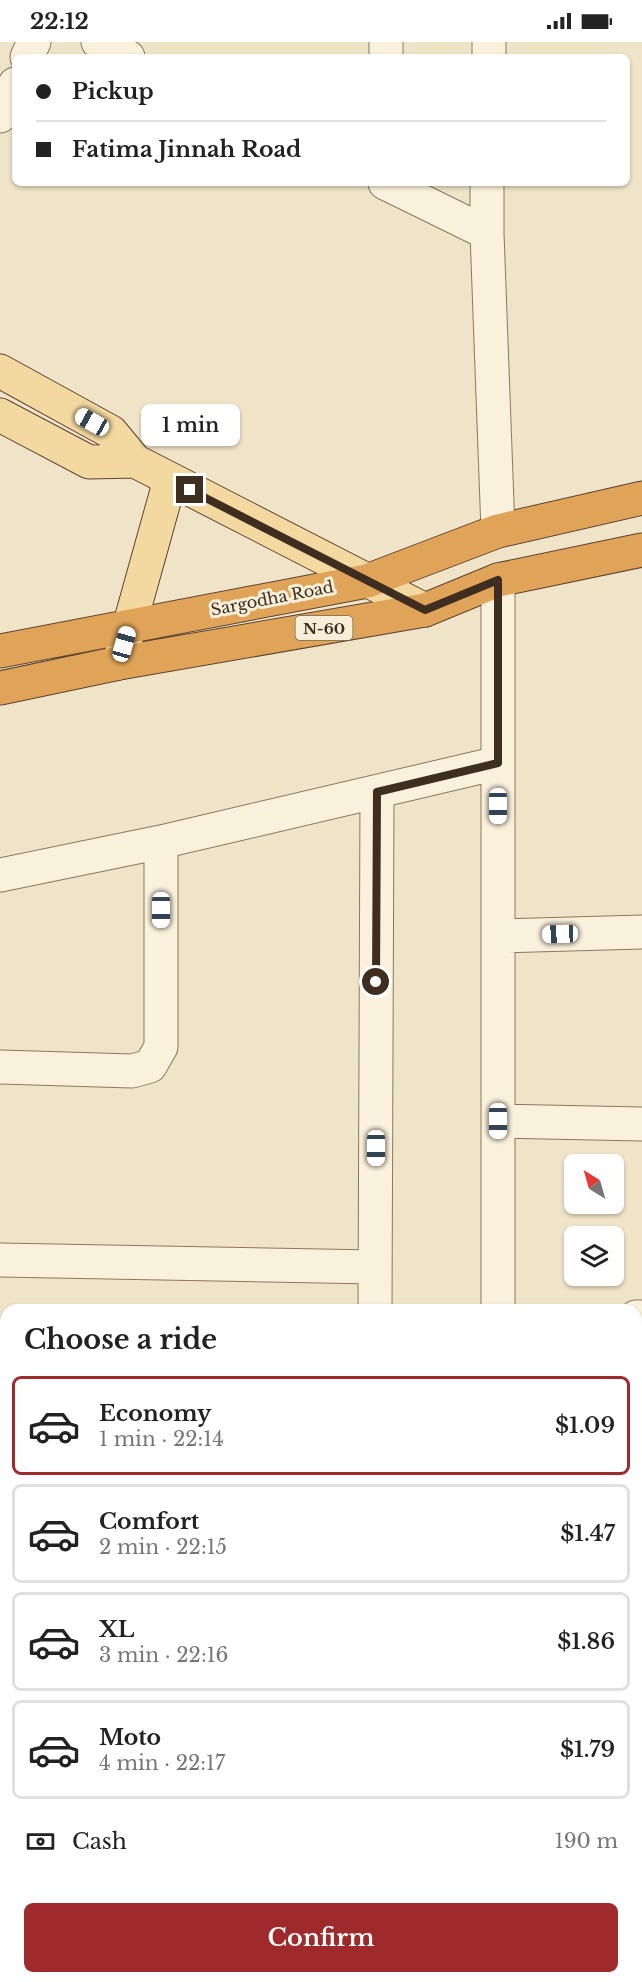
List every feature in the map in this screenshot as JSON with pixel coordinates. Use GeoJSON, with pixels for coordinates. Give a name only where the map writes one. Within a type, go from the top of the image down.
{"type":"FeatureCollection","features":[{"type":"Feature","properties":{"kind":"highway","name":"Sargodha Road"},"geometry":{"type":"LineString","coordinates":[[0,651],[367,580],[498,531],[642,498]]}},
{"type":"Feature","properties":{"kind":"highway","name":"N-60"},"geometry":{"type":"LineString","coordinates":[[0,688],[119,663],[425,610],[498,580],[642,550]]}},
{"type":"Feature","properties":{"kind":"main road"},"geometry":{"type":"LineString","coordinates":[[0,371],[111,432],[135,461],[425,610]]}},
{"type":"Feature","properties":{"kind":"main road"},"geometry":{"type":"LineString","coordinates":[[0,415],[89,462],[135,461]]}},
{"type":"Feature","properties":{"kind":"main road"},"geometry":{"type":"LineString","coordinates":[[119,663],[170,480]]}},
{"type":"Feature","properties":{"kind":"street"},"geometry":{"type":"LineString","coordinates":[[98,42],[122,54]]}},
{"type":"Feature","properties":{"kind":"street"},"geometry":{"type":"LineString","coordinates":[[0,116],[12,90]]}},
{"type":"Feature","properties":{"kind":"street"},"geometry":{"type":"LineString","coordinates":[[391,186],[487,233]]}},
{"type":"Feature","properties":{"kind":"street"},"geometry":{"type":"LineString","coordinates":[[487,186],[498,531]]}},
{"type":"Feature","properties":{"kind":"street"},"geometry":{"type":"LineString","coordinates":[[498,580],[498,1304]]}},
{"type":"Feature","properties":{"kind":"street"},"geometry":{"type":"LineString","coordinates":[[0,875],[161,842],[498,763]]}},
{"type":"Feature","properties":{"kind":"street"},"geometry":{"type":"LineString","coordinates":[[375,1304],[377,792]]}},
{"type":"Feature","properties":{"kind":"street"},"geometry":{"type":"LineString","coordinates":[[0,1067],[132,1071],[150,1066],[161,1047],[161,842]]}},
{"type":"Feature","properties":{"kind":"street"},"geometry":{"type":"LineString","coordinates":[[498,936],[642,932]]}},
{"type":"Feature","properties":{"kind":"street"},"geometry":{"type":"LineString","coordinates":[[498,1121],[642,1124]]}},
{"type":"Feature","properties":{"kind":"street"},"geometry":{"type":"LineString","coordinates":[[0,1260],[375,1267]]}},
{"type":"Feature","properties":{"kind":"route"},"geometry":{"type":"LineString","coordinates":[[190,490],[425,610],[498,580],[498,763],[377,792],[376,982]]}}]}
